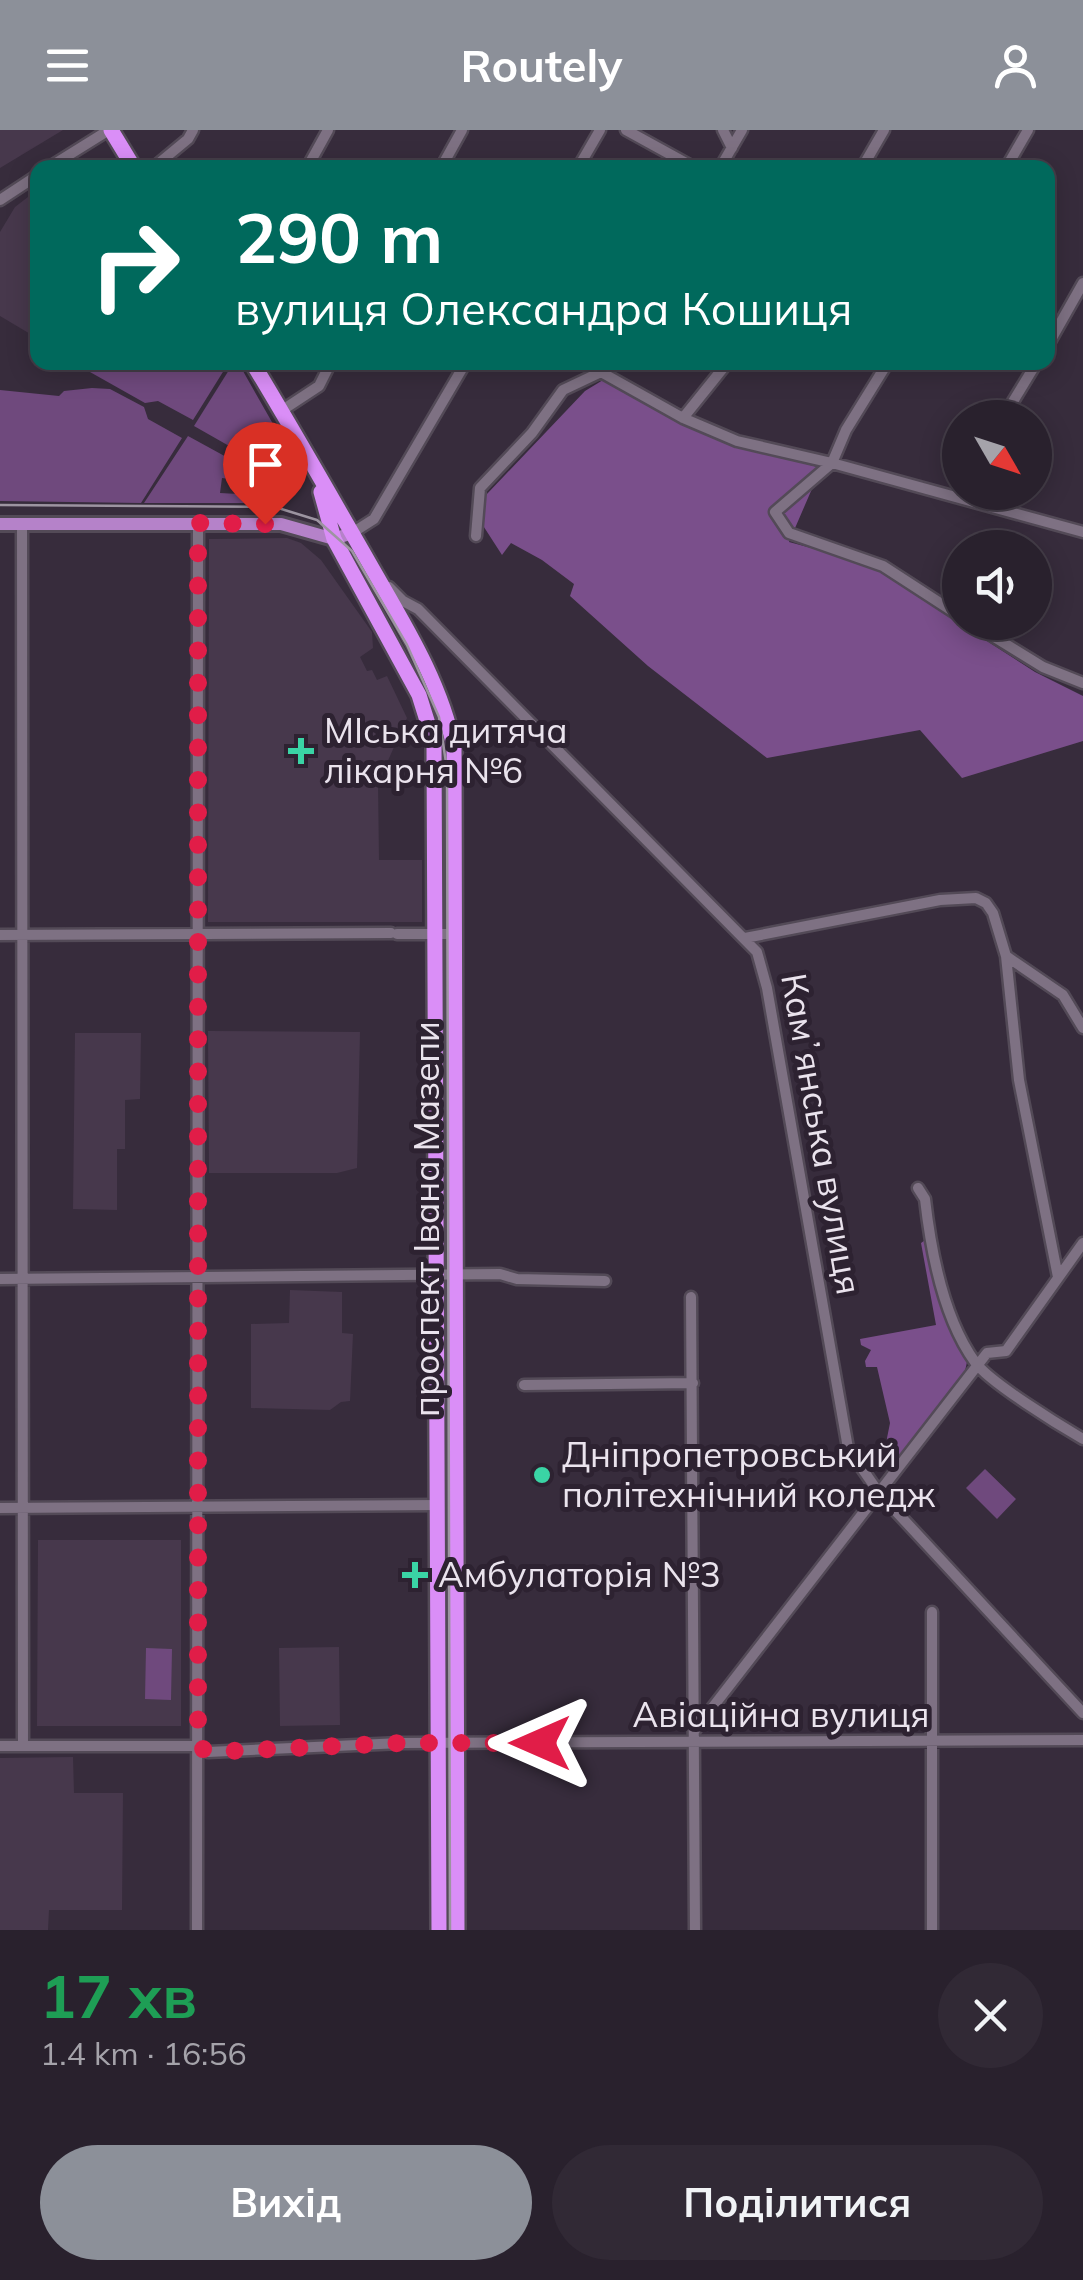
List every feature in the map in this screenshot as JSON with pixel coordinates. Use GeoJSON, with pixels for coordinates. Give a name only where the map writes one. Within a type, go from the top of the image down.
{"type":"FeatureCollection","features":[{"type":"Feature","properties":{"kind":"highway"},"geometry":{"type":"LineString","coordinates":[[110,130],[129,160]]}},
{"type":"Feature","properties":{"kind":"highway"},"geometry":{"type":"LineString","coordinates":[[257,370],[316,473]]}},
{"type":"Feature","properties":{"kind":"highway","name":"проспект Івана Мазепи"},"geometry":{"type":"LineString","coordinates":[[316,473],[436,686],[450,729],[456,769],[456,1276],[447,1744],[439,1930]]}},
{"type":"Feature","properties":{"kind":"highway","name":"проспект Івана Мазепи"},"geometry":{"type":"LineString","coordinates":[[316,473],[334,539],[419,695],[430,726],[434,757],[439,1505],[457,1930]]}},
{"type":"Feature","properties":{"kind":"main road"},"geometry":{"type":"LineString","coordinates":[[0,524],[281,524],[334,539],[352,533]]}},
{"type":"Feature","properties":{"kind":"street"},"geometry":{"type":"LineString","coordinates":[[61,160],[110,130]]}},
{"type":"Feature","properties":{"kind":"street"},"geometry":{"type":"LineString","coordinates":[[162,160],[188,139],[192,130]]}},
{"type":"Feature","properties":{"kind":"street"},"geometry":{"type":"LineString","coordinates":[[312,160],[328,130]]}},
{"type":"Feature","properties":{"kind":"street"},"geometry":{"type":"LineString","coordinates":[[445,160],[462,130]]}},
{"type":"Feature","properties":{"kind":"street"},"geometry":{"type":"LineString","coordinates":[[583,160],[600,130]]}},
{"type":"Feature","properties":{"kind":"street"},"geometry":{"type":"LineString","coordinates":[[626,130],[680,160]]}},
{"type":"Feature","properties":{"kind":"street"},"geometry":{"type":"LineString","coordinates":[[722,130],[732,148]]}},
{"type":"Feature","properties":{"kind":"street"},"geometry":{"type":"LineString","coordinates":[[725,160],[742,130]]}},
{"type":"Feature","properties":{"kind":"street"},"geometry":{"type":"LineString","coordinates":[[867,160],[884,130]]}},
{"type":"Feature","properties":{"kind":"street"},"geometry":{"type":"LineString","coordinates":[[1011,160],[1028,130]]}},
{"type":"Feature","properties":{"kind":"street"},"geometry":{"type":"LineString","coordinates":[[0,200],[30,179]]}},
{"type":"Feature","properties":{"kind":"street"},"geometry":{"type":"LineString","coordinates":[[1055,333],[1083,284]]}},
{"type":"Feature","properties":{"kind":"street"},"geometry":{"type":"LineString","coordinates":[[281,411],[319,386],[327,370]]}},
{"type":"Feature","properties":{"kind":"street"},"geometry":{"type":"LineString","coordinates":[[352,533],[374,519],[461,370]]}},
{"type":"Feature","properties":{"kind":"street"},"geometry":{"type":"LineString","coordinates":[[476,536],[480,488],[532,433],[563,390],[598,370]]}},
{"type":"Feature","properties":{"kind":"street"},"geometry":{"type":"LineString","coordinates":[[608,370],[683,418],[737,441],[942,488]]}},
{"type":"Feature","properties":{"kind":"street"},"geometry":{"type":"LineString","coordinates":[[683,418],[722,370]]}},
{"type":"Feature","properties":{"kind":"street"},"geometry":{"type":"LineString","coordinates":[[883,370],[846,430],[832,463],[775,512],[788,533],[883,566],[942,604]]}},
{"type":"Feature","properties":{"kind":"street"},"geometry":{"type":"LineString","coordinates":[[1014,400],[1032,370]]}},
{"type":"Feature","properties":{"kind":"street"},"geometry":{"type":"LineString","coordinates":[[1015,510],[1083,532]]}},
{"type":"Feature","properties":{"kind":"street"},"geometry":{"type":"LineString","coordinates":[[22,523],[23,1745]]}},
{"type":"Feature","properties":{"kind":"street"},"geometry":{"type":"LineString","coordinates":[[197,1930],[198,523]]}},
{"type":"Feature","properties":{"kind":"street","name":"Камʼянська вулиця"},"geometry":{"type":"LineString","coordinates":[[375,574],[403,602],[414,605],[745,938],[762,960],[848,1448],[878,1493],[1083,1713]]}},
{"type":"Feature","properties":{"kind":"street"},"geometry":{"type":"LineString","coordinates":[[999,640],[1043,667],[1083,684]]}},
{"type":"Feature","properties":{"kind":"street"},"geometry":{"type":"LineString","coordinates":[[745,938],[933,902],[976,898],[986,904],[993,913],[1006,956],[1020,1080],[1058,1277]]}},
{"type":"Feature","properties":{"kind":"street"},"geometry":{"type":"LineString","coordinates":[[0,935],[456,934]]}},
{"type":"Feature","properties":{"kind":"street"},"geometry":{"type":"LineString","coordinates":[[1006,956],[1063,995],[1083,1028]]}},
{"type":"Feature","properties":{"kind":"street"},"geometry":{"type":"LineString","coordinates":[[918,1188],[925,1199],[955,1328],[977,1365],[1083,1438]]}},
{"type":"Feature","properties":{"kind":"street"},"geometry":{"type":"LineString","coordinates":[[694,1736],[977,1365],[987,1353],[1006,1351],[1083,1243]]}},
{"type":"Feature","properties":{"kind":"street"},"geometry":{"type":"LineString","coordinates":[[0,1278],[500,1274],[517,1280],[606,1281]]}},
{"type":"Feature","properties":{"kind":"street"},"geometry":{"type":"LineString","coordinates":[[691,1297],[695,1930]]}},
{"type":"Feature","properties":{"kind":"street"},"geometry":{"type":"LineString","coordinates":[[524,1384],[693,1384]]}},
{"type":"Feature","properties":{"kind":"street"},"geometry":{"type":"LineString","coordinates":[[0,1508],[439,1505]]}},
{"type":"Feature","properties":{"kind":"street"},"geometry":{"type":"LineString","coordinates":[[932,1612],[932,1930]]}},
{"type":"Feature","properties":{"kind":"street","name":"Авіаційна вулиця"},"geometry":{"type":"LineString","coordinates":[[0,1746],[198,1746],[208,1752],[694,1736],[932,1742],[1083,1740]]}},
{"type":"Feature","properties":{"kind":"shaded area"},"geometry":{"type":"Polygon","coordinates":[[[0,130],[63,130],[0,168],[0,130]]]}},
{"type":"Feature","properties":{"kind":"shaded area"},"geometry":{"type":"Polygon","coordinates":[[[30,195],[30,334],[0,316],[0,232],[15,207],[30,195]]]}},
{"type":"Feature","properties":{"kind":"shaded area"},"geometry":{"type":"Polygon","coordinates":[[[86,370],[224,370],[193,420],[158,401],[145,403],[86,370]]]}},
{"type":"Feature","properties":{"kind":"shaded area"},"geometry":{"type":"Polygon","coordinates":[[[229,370],[242,370],[289,452],[275,472],[194,426],[229,370]]]}},
{"type":"Feature","properties":{"kind":"shaded area"},"geometry":{"type":"Polygon","coordinates":[[[603,380],[681,423],[736,445],[821,468],[789,542],[877,570],[942,612],[942,640],[985,640],[1035,672],[1083,696],[1083,741],[962,778],[920,730],[767,758],[648,666],[570,596],[574,584],[511,543],[502,555],[482,524],[486,495],[585,391],[603,380]]]}},
{"type":"Feature","properties":{"kind":"shaded area"},"geometry":{"type":"Polygon","coordinates":[[[110,389],[144,407],[148,419],[182,438],[141,503],[0,501],[0,390],[59,396],[64,391],[110,389]]]}},
{"type":"Feature","properties":{"kind":"shaded area"},"geometry":{"type":"Polygon","coordinates":[[[188,436],[270,481],[268,484],[222,478],[220,493],[272,496],[276,503],[144,503],[188,436]]]}},
{"type":"Feature","properties":{"kind":"shaded area","name":"МІська дитяча лікарня №6"},"geometry":{"type":"Polygon","coordinates":[[[287,538],[301,543],[321,560],[372,632],[373,648],[360,657],[377,680],[387,676],[407,718],[378,783],[379,860],[422,860],[422,922],[208,922],[209,539],[287,538]]]}},
{"type":"Feature","properties":{"kind":"shaded area"},"geometry":{"type":"Polygon","coordinates":[[[208,1031],[360,1032],[357,1168],[337,1173],[209,1173],[208,1031]]]}},
{"type":"Feature","properties":{"kind":"shaded area"},"geometry":{"type":"Polygon","coordinates":[[[75,1033],[141,1033],[140,1099],[125,1100],[125,1149],[117,1149],[117,1210],[73,1209],[75,1033]]]}},
{"type":"Feature","properties":{"kind":"shaded area"},"geometry":{"type":"Polygon","coordinates":[[[928,1238],[943,1306],[967,1362],[965,1371],[894,1463],[890,1459],[890,1423],[877,1367],[866,1367],[871,1350],[861,1345],[860,1339],[936,1325],[921,1243],[928,1238]]]}},
{"type":"Feature","properties":{"kind":"shaded area"},"geometry":{"type":"Polygon","coordinates":[[[290,1290],[342,1292],[342,1333],[353,1334],[350,1401],[330,1410],[251,1408],[251,1324],[289,1323],[290,1290]]]}},
{"type":"Feature","properties":{"kind":"shaded area"},"geometry":{"type":"Polygon","coordinates":[[[985,1469],[1016,1499],[997,1519],[966,1488],[985,1469]]]}},
{"type":"Feature","properties":{"kind":"shaded area"},"geometry":{"type":"Polygon","coordinates":[[[38,1540],[181,1540],[181,1726],[37,1726],[38,1540]]]}},
{"type":"Feature","properties":{"kind":"shaded area"},"geometry":{"type":"Polygon","coordinates":[[[339,1647],[340,1725],[280,1726],[279,1648],[339,1647]]]}},
{"type":"Feature","properties":{"kind":"shaded area"},"geometry":{"type":"Polygon","coordinates":[[[146,1648],[172,1649],[171,1700],[145,1699],[146,1648]]]}},
{"type":"Feature","properties":{"kind":"shaded area"},"geometry":{"type":"Polygon","coordinates":[[[73,1757],[74,1793],[123,1793],[122,1910],[49,1910],[48,1930],[0,1930],[0,1758],[73,1757]]]}},
{"type":"Feature","properties":{"kind":"tram line"},"geometry":{"type":"LineString","coordinates":[[0,505],[275,507],[317,520],[352,551],[407,645],[439,717],[447,769],[450,1930]]}},
{"type":"Feature","properties":{"kind":"place","name":"МІська дитяча лікарня №6"},"geometry":{"type":"Point","coordinates":[301,751]}},
{"type":"Feature","properties":{"kind":"place","name":"Дніпропетровський політехнічний коледж"},"geometry":{"type":"Point","coordinates":[542,1475]}},
{"type":"Feature","properties":{"kind":"place","name":"Амбулаторія №3"},"geometry":{"type":"Point","coordinates":[415,1575]}},
{"type":"Feature","properties":{"kind":"route"},"geometry":{"type":"LineString","coordinates":[[265,524],[198,523],[198,1746],[208,1752],[401,1743],[540,1743]]}}]}
